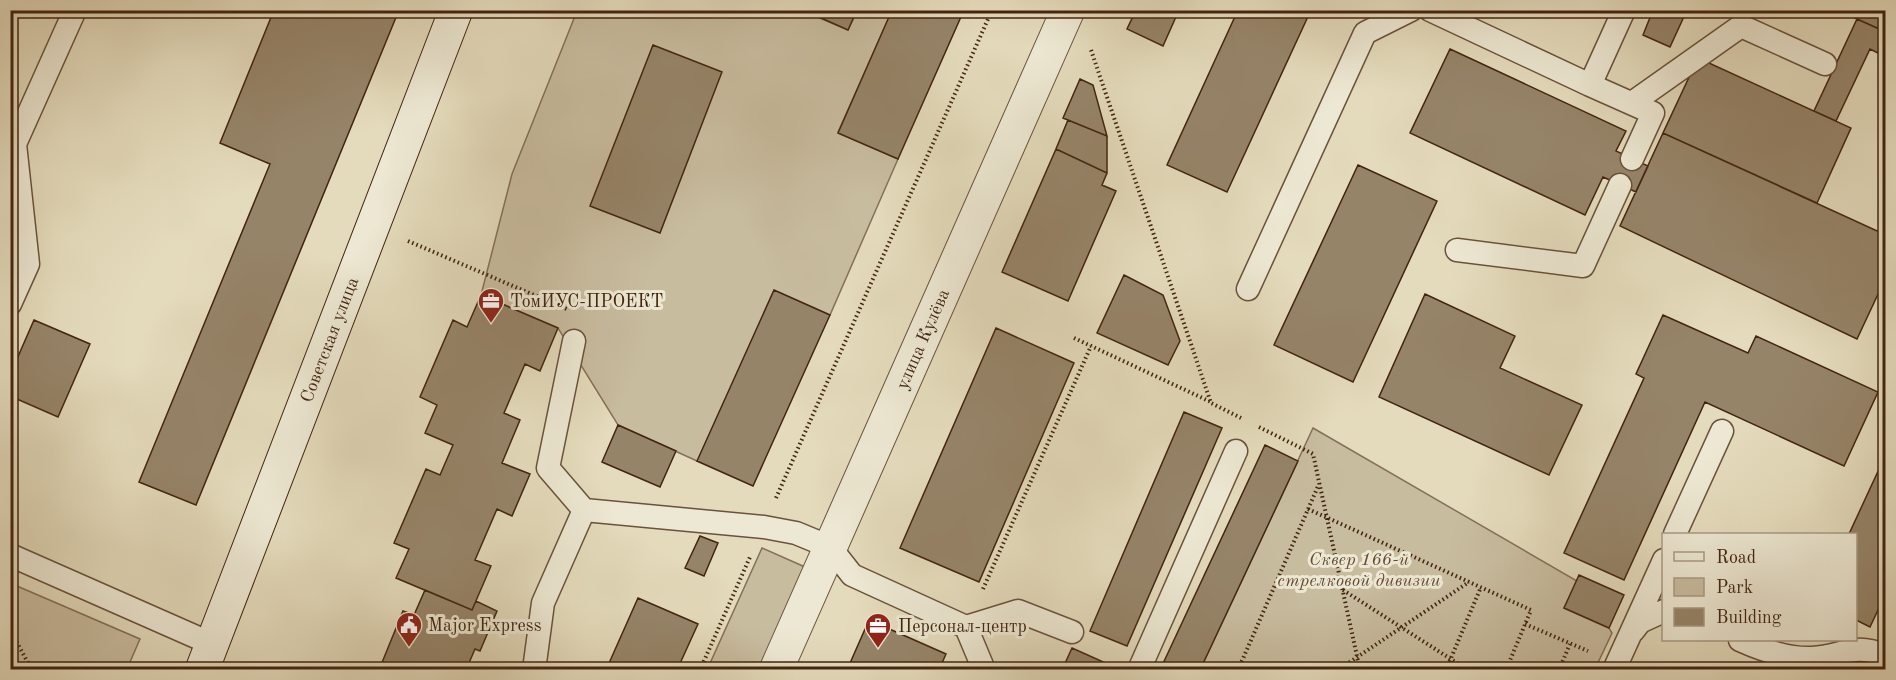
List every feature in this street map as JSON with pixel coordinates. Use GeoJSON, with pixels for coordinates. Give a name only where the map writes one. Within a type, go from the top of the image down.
{"type":"FeatureCollection","features":[{"type":"Feature","properties":{"kind":"street","name":"Советская улица"},"geometry":{"type":"LineString","coordinates":[[207,657],[456,10]]}},
{"type":"Feature","properties":{"kind":"street","name":"улица Кулёва"},"geometry":{"type":"LineString","coordinates":[[776,669],[1068,10]]}},
{"type":"Feature","properties":{"kind":"lane"},"geometry":{"type":"LineString","coordinates":[[10,304],[28,264],[13,143],[75,10]]}},
{"type":"Feature","properties":{"kind":"lane"},"geometry":{"type":"LineString","coordinates":[[1248,290],[1365,33],[1411,10]]}},
{"type":"Feature","properties":{"kind":"lane"},"geometry":{"type":"LineString","coordinates":[[1430,10],[1653,113],[1632,159]]}},
{"type":"Feature","properties":{"kind":"lane"},"geometry":{"type":"LineString","coordinates":[[1590,85],[1624,10]]}},
{"type":"Feature","properties":{"kind":"lane"},"geometry":{"type":"LineString","coordinates":[[1632,103],[1741,26],[1825,64]]}},
{"type":"Feature","properties":{"kind":"lane"},"geometry":{"type":"LineString","coordinates":[[1457,250],[1582,266],[1620,185]]}},
{"type":"Feature","properties":{"kind":"lane"},"geometry":{"type":"LineString","coordinates":[[574,341],[548,468],[584,510],[764,527],[796,533],[830,547],[852,575],[966,627],[1018,611],[1072,632]]}},
{"type":"Feature","properties":{"kind":"lane"},"geometry":{"type":"LineString","coordinates":[[1675,533],[1722,431]]}},
{"type":"Feature","properties":{"kind":"lane"},"geometry":{"type":"LineString","coordinates":[[1139,669],[1236,451]]}},
{"type":"Feature","properties":{"kind":"lane"},"geometry":{"type":"LineString","coordinates":[[534,669],[543,603],[584,510]]}},
{"type":"Feature","properties":{"kind":"lane"},"geometry":{"type":"LineString","coordinates":[[10,555],[207,657]]}},
{"type":"Feature","properties":{"kind":"lane"},"geometry":{"type":"LineString","coordinates":[[1615,667],[1662,564]]}},
{"type":"Feature","properties":{"kind":"lane"},"geometry":{"type":"LineString","coordinates":[[1629,637],[1640,622],[1662,612]]}},
{"type":"Feature","properties":{"kind":"lane"},"geometry":{"type":"LineString","coordinates":[[966,627],[984,669]]}},
{"type":"Feature","properties":{"kind":"lane"},"geometry":{"type":"LineString","coordinates":[[1746,641],[1790,657],[1846,660],[1861,648],[1882,655]]}},
{"type":"Feature","properties":{"kind":"path"},"geometry":{"type":"LineString","coordinates":[[700,669],[992,10]]}},
{"type":"Feature","properties":{"kind":"path"},"geometry":{"type":"LineString","coordinates":[[1089,44],[1211,403]]}},
{"type":"Feature","properties":{"kind":"path"},"geometry":{"type":"LineString","coordinates":[[374,226],[584,316],[574,341]]}},
{"type":"Feature","properties":{"kind":"path"},"geometry":{"type":"LineString","coordinates":[[1074,338],[1313,454],[1360,669]]}},
{"type":"Feature","properties":{"kind":"path"},"geometry":{"type":"LineString","coordinates":[[966,627],[1090,346]]}},
{"type":"Feature","properties":{"kind":"path"},"geometry":{"type":"LineString","coordinates":[[1238,669],[1319,483]]}},
{"type":"Feature","properties":{"kind":"path"},"geometry":{"type":"LineString","coordinates":[[1308,509],[1531,610],[1506,669]]}},
{"type":"Feature","properties":{"kind":"path"},"geometry":{"type":"LineString","coordinates":[[1338,669],[1469,582]]}},
{"type":"Feature","properties":{"kind":"path"},"geometry":{"type":"LineString","coordinates":[[1446,669],[1481,587]]}},
{"type":"Feature","properties":{"kind":"path"},"geometry":{"type":"LineString","coordinates":[[1343,590],[1468,669]]}},
{"type":"Feature","properties":{"kind":"path"},"geometry":{"type":"LineString","coordinates":[[1526,624],[1615,667]]}},
{"type":"Feature","properties":{"kind":"path"},"geometry":{"type":"LineString","coordinates":[[10,630],[32,669]]}},
{"type":"Feature","properties":{"kind":"path"},"geometry":{"type":"LineString","coordinates":[[1559,669],[1570,644]]}},
{"type":"Feature","properties":{"kind":"green space"},"geometry":{"type":"Polygon","coordinates":[[[577,11],[803,11],[848,30],[857,11],[892,11],[838,132],[898,159],[830,315],[697,461],[618,425],[558,328],[481,295],[512,174],[577,11]]]}},
{"type":"Feature","properties":{"kind":"green space","name":"Сквер 166-й стрелковой дивизии"},"geometry":{"type":"Polygon","coordinates":[[[1313,428],[1577,581],[1564,608],[1609,628],[1612,633],[1595,669],[1200,670],[1313,428]]]}},
{"type":"Feature","properties":{"kind":"green space"},"geometry":{"type":"Polygon","coordinates":[[[762,548],[805,567],[759,669],[707,670],[762,548]]]}},
{"type":"Feature","properties":{"kind":"green space"},"geometry":{"type":"Polygon","coordinates":[[[10,583],[140,639],[127,669],[11,669],[10,583]]]}},
{"type":"Feature","properties":{"kind":"building"},"geometry":{"type":"Polygon","coordinates":[[[274,10],[399,10],[196,505],[139,482],[270,164],[220,143],[274,10]]]}},
{"type":"Feature","properties":{"kind":"building"},"geometry":{"type":"Polygon","coordinates":[[[803,10],[857,10],[848,30],[803,10]]]}},
{"type":"Feature","properties":{"kind":"building"},"geometry":{"type":"Polygon","coordinates":[[[892,10],[964,10],[898,159],[838,133],[892,10]]]}},
{"type":"Feature","properties":{"kind":"building"},"geometry":{"type":"Polygon","coordinates":[[[1136,10],[1179,10],[1163,46],[1127,29],[1136,10]]]}},
{"type":"Feature","properties":{"kind":"building"},"geometry":{"type":"Polygon","coordinates":[[[1238,10],[1311,10],[1227,192],[1167,165],[1238,10]]]}},
{"type":"Feature","properties":{"kind":"building"},"geometry":{"type":"Polygon","coordinates":[[[1653,10],[1687,10],[1670,47],[1643,35],[1653,10]]]}},
{"type":"Feature","properties":{"kind":"building"},"geometry":{"type":"Polygon","coordinates":[[[1838,10],[1886,10],[1886,32],[1857,19],[1838,10]]]}},
{"type":"Feature","properties":{"kind":"building"},"geometry":{"type":"Polygon","coordinates":[[[1857,19],[1886,32],[1886,57],[1870,49],[1836,121],[1814,111],[1857,19]]]}},
{"type":"Feature","properties":{"kind":"building"},"geometry":{"type":"Polygon","coordinates":[[[653,45],[722,72],[660,233],[590,206],[653,45]]]}},
{"type":"Feature","properties":{"kind":"building"},"geometry":{"type":"Polygon","coordinates":[[[1450,49],[1626,131],[1616,151],[1648,166],[1636,192],[1603,177],[1585,215],[1410,133],[1450,49]]]}},
{"type":"Feature","properties":{"kind":"building"},"geometry":{"type":"Polygon","coordinates":[[[1698,58],[1851,128],[1817,203],[1663,133],[1698,58]]]}},
{"type":"Feature","properties":{"kind":"building"},"geometry":{"type":"Polygon","coordinates":[[[1080,79],[1093,85],[1107,136],[1063,118],[1080,79]]]}},
{"type":"Feature","properties":{"kind":"building"},"geometry":{"type":"Polygon","coordinates":[[[1068,120],[1107,136],[1107,173],[1056,149],[1068,120]]]}},
{"type":"Feature","properties":{"kind":"building"},"geometry":{"type":"Polygon","coordinates":[[[1663,133],[1886,235],[1886,277],[1857,339],[1620,226],[1663,133]]]}},
{"type":"Feature","properties":{"kind":"building"},"geometry":{"type":"Polygon","coordinates":[[[1056,149],[1107,173],[1102,185],[1116,191],[1068,301],[1002,272],[1056,149]]]}},
{"type":"Feature","properties":{"kind":"building"},"geometry":{"type":"Polygon","coordinates":[[[1358,165],[1437,201],[1353,382],[1274,345],[1358,165]]]}},
{"type":"Feature","properties":{"kind":"building"},"geometry":{"type":"Polygon","coordinates":[[[1124,275],[1163,295],[1180,341],[1168,365],[1097,333],[1124,275]]]}},
{"type":"Feature","properties":{"kind":"building"},"geometry":{"type":"Polygon","coordinates":[[[774,290],[830,315],[753,486],[697,461],[774,290]]]}},
{"type":"Feature","properties":{"kind":"building"},"geometry":{"type":"Polygon","coordinates":[[[1425,294],[1515,336],[1500,368],[1582,405],[1549,475],[1379,397],[1425,294]]]}},
{"type":"Feature","properties":{"kind":"building"},"geometry":{"type":"Polygon","coordinates":[[[481,295],[558,328],[540,371],[525,364],[504,413],[520,420],[502,463],[530,474],[512,516],[497,509],[475,560],[491,566],[472,610],[396,578],[409,549],[394,543],[426,469],[440,475],[453,445],[425,433],[437,405],[420,397],[453,320],[467,327],[481,295]]]}},
{"type":"Feature","properties":{"kind":"building"},"geometry":{"type":"Polygon","coordinates":[[[1663,315],[1748,353],[1756,336],[1878,392],[1844,466],[1705,402],[1624,580],[1564,553],[1644,378],[1636,374],[1663,315]]]}},
{"type":"Feature","properties":{"kind":"building"},"geometry":{"type":"Polygon","coordinates":[[[34,320],[90,344],[58,417],[10,396],[10,375],[34,320]]]}},
{"type":"Feature","properties":{"kind":"building"},"geometry":{"type":"Polygon","coordinates":[[[996,328],[1074,363],[979,582],[900,548],[996,328]]]}},
{"type":"Feature","properties":{"kind":"building"},"geometry":{"type":"Polygon","coordinates":[[[1184,412],[1222,428],[1127,646],[1090,631],[1184,412]]]}},
{"type":"Feature","properties":{"kind":"building"},"geometry":{"type":"Polygon","coordinates":[[[618,425],[676,451],[660,487],[602,462],[618,425]]]}},
{"type":"Feature","properties":{"kind":"building"},"geometry":{"type":"Polygon","coordinates":[[[1265,445],[1298,461],[1200,670],[1160,670],[1265,445]]]}},
{"type":"Feature","properties":{"kind":"building"},"geometry":{"type":"Polygon","coordinates":[[[1886,454],[1886,593],[1870,627],[1857,620],[1857,533],[1849,533],[1886,454]]]}},
{"type":"Feature","properties":{"kind":"building"},"geometry":{"type":"Polygon","coordinates":[[[700,536],[718,543],[704,576],[685,568],[700,536]]]}},
{"type":"Feature","properties":{"kind":"building"},"geometry":{"type":"Polygon","coordinates":[[[1579,575],[1624,595],[1609,628],[1564,608],[1579,575]]]}},
{"type":"Feature","properties":{"kind":"building"},"geometry":{"type":"Polygon","coordinates":[[[425,590],[472,610],[476,601],[497,611],[480,651],[475,649],[466,670],[379,670],[403,611],[414,615],[425,590]]]}},
{"type":"Feature","properties":{"kind":"building"},"geometry":{"type":"Polygon","coordinates":[[[638,598],[698,624],[677,670],[606,670],[638,598]]]}},
{"type":"Feature","properties":{"kind":"building"},"geometry":{"type":"Polygon","coordinates":[[[869,620],[946,654],[939,670],[847,670],[869,620]]]}},
{"type":"Feature","properties":{"kind":"building"},"geometry":{"type":"Polygon","coordinates":[[[1072,648],[1121,670],[1062,670],[1072,648]]]}},
{"type":"Feature","properties":{"kind":"place","name":"ТомИУС-ПРОЕКТ"},"geometry":{"type":"Point","coordinates":[491,324]}},
{"type":"Feature","properties":{"kind":"place","name":"Major Express"},"geometry":{"type":"Point","coordinates":[409,648]}},
{"type":"Feature","properties":{"kind":"place","name":"Персонал-центр"},"geometry":{"type":"Point","coordinates":[878,649]}}]}
